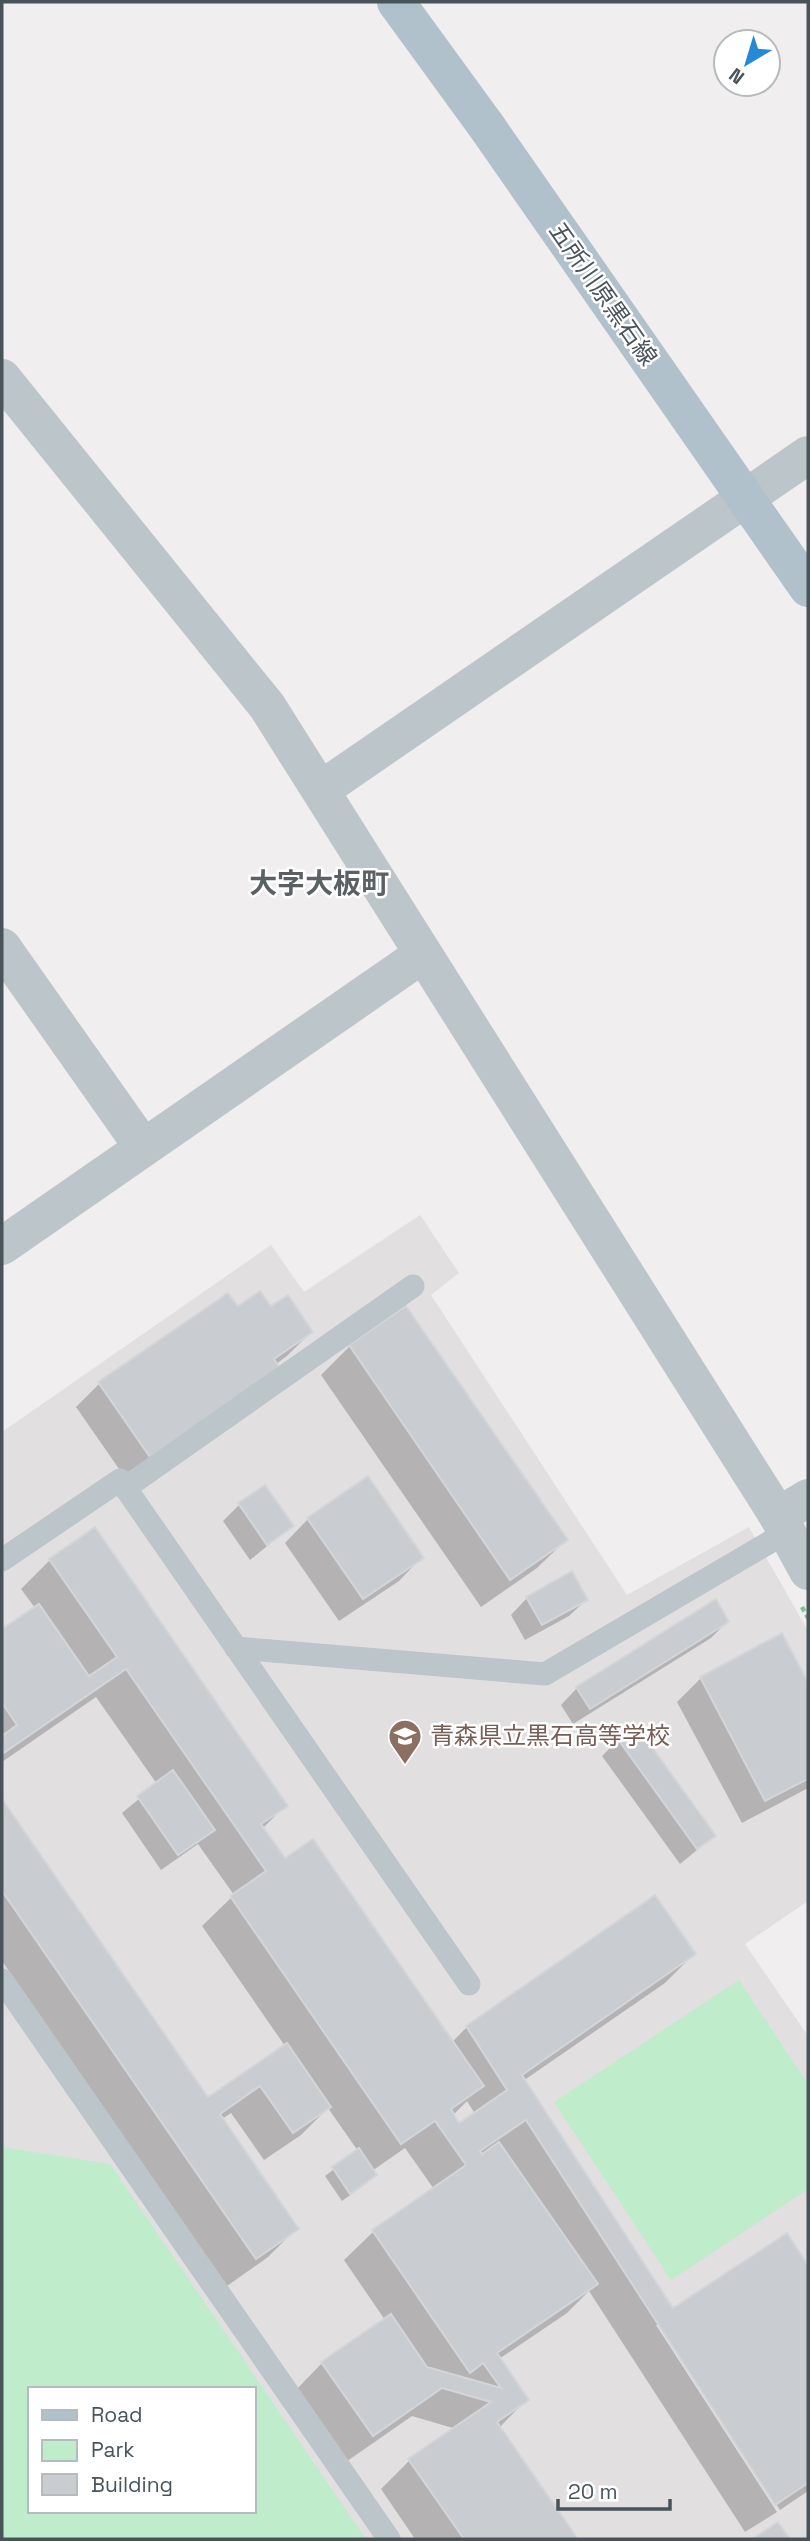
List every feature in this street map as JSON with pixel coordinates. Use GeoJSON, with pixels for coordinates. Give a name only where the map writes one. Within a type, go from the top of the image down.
{"type":"FeatureCollection","features":[{"type":"Feature","properties":{"kind":"main road","name":"五所川原黒石線"},"geometry":{"type":"LineString","coordinates":[[396,2],[808,588]]}},
{"type":"Feature","properties":{"kind":"street"},"geometry":{"type":"LineString","coordinates":[[2,378],[267,706],[322,789],[423,954],[791,1515],[802,1584]]}},
{"type":"Feature","properties":{"kind":"street"},"geometry":{"type":"LineString","coordinates":[[322,789],[808,456]]}},
{"type":"Feature","properties":{"kind":"street"},"geometry":{"type":"LineString","coordinates":[[2,947],[143,1147]]}},
{"type":"Feature","properties":{"kind":"street"},"geometry":{"type":"LineString","coordinates":[[2,1246],[423,954]]}},
{"type":"Feature","properties":{"kind":"lane"},"geometry":{"type":"LineString","coordinates":[[125,1488],[413,1286]]}},
{"type":"Feature","properties":{"kind":"lane"},"geometry":{"type":"LineString","coordinates":[[2,1560],[120,1480],[470,1984]]}},
{"type":"Feature","properties":{"kind":"lane"},"geometry":{"type":"LineString","coordinates":[[236,1648],[545,1674],[791,1515]]}},
{"type":"Feature","properties":{"kind":"lane"},"geometry":{"type":"LineString","coordinates":[[2,1980],[389,2539]]}},
{"type":"Feature","properties":{"kind":"path"},"geometry":{"type":"LineString","coordinates":[[802,1584],[808,1618]]}},
{"type":"Feature","properties":{"kind":"shaded area","name":"青森県立黒石高等学校"},"geometry":{"type":"Polygon","coordinates":[[[420,1215],[459,1273],[431,1295],[627,1595],[749,1527],[808,1631],[808,1901],[745,1944],[808,2036],[808,2539],[2,2539],[2,1432],[271,1245],[304,1292],[420,1215]]]}},
{"type":"Feature","properties":{"kind":"green space"},"geometry":{"type":"Polygon","coordinates":[[[739,1980],[808,2084],[808,2189],[671,2280],[554,2102],[739,1980]]]}},
{"type":"Feature","properties":{"kind":"green space"},"geometry":{"type":"Polygon","coordinates":[[[2,2147],[110,2164],[366,2539],[2,2539],[2,2147]]]}},
{"type":"Feature","properties":{"kind":"building"},"geometry":{"type":"Polygon","coordinates":[[[260,1291],[271,1306],[288,1295],[313,1332],[274,1359],[280,1368],[150,1457],[98,1382],[228,1293],[238,1306],[260,1291]]]}},
{"type":"Feature","properties":{"kind":"building"},"geometry":{"type":"Polygon","coordinates":[[[406,1306],[568,1540],[510,1580],[349,1345],[406,1306]]]}},
{"type":"Feature","properties":{"kind":"building"},"geometry":{"type":"Polygon","coordinates":[[[368,1476],[424,1558],[363,1599],[307,1518],[368,1476]]]}},
{"type":"Feature","properties":{"kind":"building"},"geometry":{"type":"Polygon","coordinates":[[[265,1485],[294,1526],[267,1545],[238,1503],[265,1485]]]}},
{"type":"Feature","properties":{"kind":"building"},"geometry":{"type":"Polygon","coordinates":[[[95,1527],[288,1806],[261,1824],[285,1858],[313,1839],[484,2086],[451,2109],[459,2123],[507,2090],[466,2026],[655,1895],[696,1954],[522,2075],[673,2308],[787,2233],[808,2265],[808,2483],[775,2505],[526,2120],[480,2151],[482,2154],[499,2142],[598,2284],[497,2353],[529,2400],[497,2422],[578,2539],[464,2539],[408,2459],[491,2402],[442,2388],[373,2436],[321,2362],[391,2314],[427,2367],[501,2388],[483,2363],[470,2373],[372,2230],[466,2165],[435,2121],[401,2144],[230,1896],[266,1871],[126,1669],[2,1754],[2,1736],[17,1725],[2,1703],[2,1629],[39,1604],[89,1676],[117,1657],[49,1559],[95,1527]]]}},
{"type":"Feature","properties":{"kind":"building"},"geometry":{"type":"Polygon","coordinates":[[[572,1571],[588,1600],[542,1625],[526,1597],[572,1571]]]}},
{"type":"Feature","properties":{"kind":"building"},"geometry":{"type":"Polygon","coordinates":[[[716,1599],[729,1622],[590,1709],[576,1687],[716,1599]]]}},
{"type":"Feature","properties":{"kind":"building"},"geometry":{"type":"Polygon","coordinates":[[[782,1633],[808,1682],[808,1779],[765,1801],[700,1677],[782,1633]]]}},
{"type":"Feature","properties":{"kind":"building"},"geometry":{"type":"Polygon","coordinates":[[[636,1725],[716,1836],[697,1849],[617,1738],[636,1725]]]}},
{"type":"Feature","properties":{"kind":"building"},"geometry":{"type":"Polygon","coordinates":[[[173,1770],[215,1830],[178,1855],[137,1796],[173,1770]]]}},
{"type":"Feature","properties":{"kind":"building"},"geometry":{"type":"Polygon","coordinates":[[[2,1799],[208,2097],[287,2043],[331,2107],[293,2133],[260,2086],[220,2114],[299,2229],[256,2259],[2,1891],[2,1799]]]}},
{"type":"Feature","properties":{"kind":"building"},"geometry":{"type":"Polygon","coordinates":[[[359,2148],[377,2175],[350,2194],[332,2167],[359,2148]]]}},
{"type":"Feature","properties":{"kind":"building"},"geometry":{"type":"Polygon","coordinates":[[[778,2522],[790,2539],[752,2539],[778,2522]]]}},
{"type":"Feature","properties":{"kind":"place","name":"青森県立黒石高等学校"},"geometry":{"type":"Point","coordinates":[405,1766]}},
{"type":"Feature","properties":{"kind":"district","name":"大字大板町"},"geometry":{"type":"Point","coordinates":[319,883]}}]}
